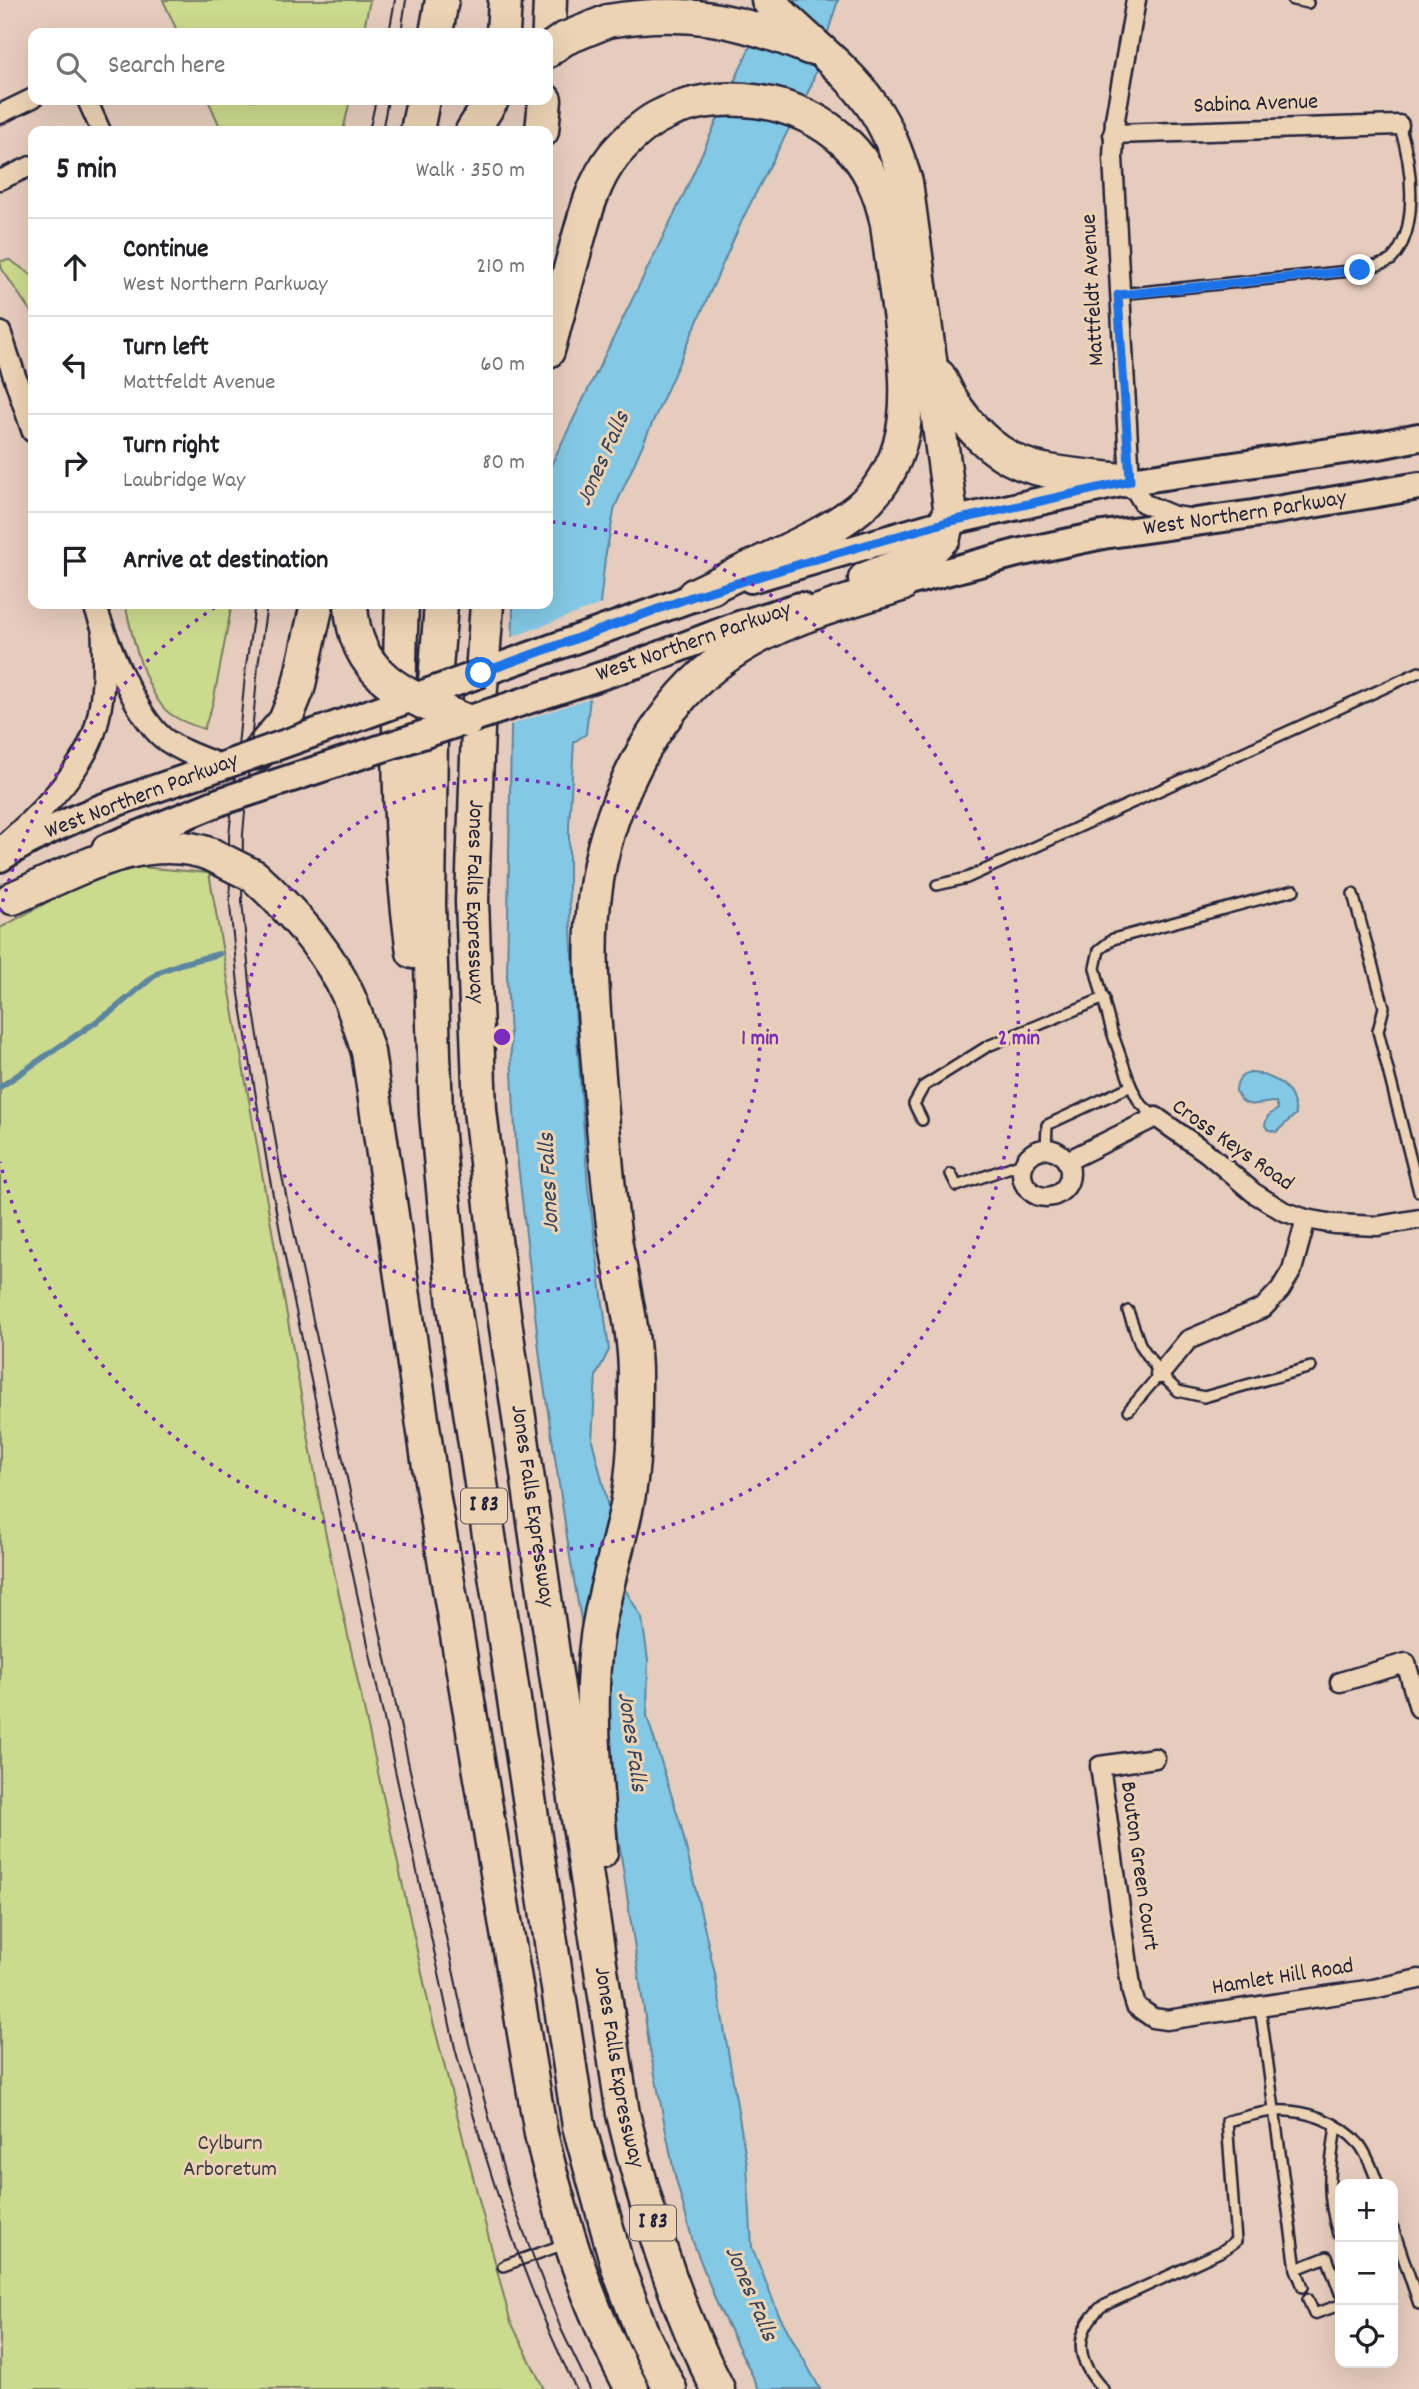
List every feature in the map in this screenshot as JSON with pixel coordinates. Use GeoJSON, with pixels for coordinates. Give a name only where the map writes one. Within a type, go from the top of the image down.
{"type":"FeatureCollection","features":[{"type":"Feature","properties":{"kind":"highway"},"geometry":{"type":"LineString","coordinates":[[437,28],[442,0]]}},
{"type":"Feature","properties":{"kind":"highway"},"geometry":{"type":"LineString","coordinates":[[503,28],[505,0]]}},
{"type":"Feature","properties":{"kind":"highway"},"geometry":{"type":"LineString","coordinates":[[549,28],[550,0]]}},
{"type":"Feature","properties":{"kind":"highway"},"geometry":{"type":"LineString","coordinates":[[768,0],[839,68],[869,102],[896,149],[906,182],[949,496],[944,537],[926,555],[786,610]]}},
{"type":"Feature","properties":{"kind":"highway"},"geometry":{"type":"LineString","coordinates":[[553,47],[564,39],[608,21],[644,15],[674,14],[713,19],[778,36],[809,48],[839,68]]}},
{"type":"Feature","properties":{"kind":"highway"},"geometry":{"type":"LineString","coordinates":[[553,332],[583,220],[598,180],[634,133],[659,117],[689,106],[737,99],[761,101],[808,117],[829,130],[847,144],[872,178],[882,201],[906,365],[906,416],[890,472],[874,494],[855,512],[824,531],[694,596]]}},
{"type":"Feature","properties":{"kind":"highway"},"geometry":{"type":"LineString","coordinates":[[418,126],[422,105]]}},
{"type":"Feature","properties":{"kind":"highway"},"geometry":{"type":"LineString","coordinates":[[475,126],[489,105]]}},
{"type":"Feature","properties":{"kind":"highway"},"geometry":{"type":"LineString","coordinates":[[496,126],[499,105]]}},
{"type":"Feature","properties":{"kind":"highway"},"geometry":{"type":"LineString","coordinates":[[542,126],[545,105]]}},
{"type":"Feature","properties":{"kind":"highway"},"geometry":{"type":"LineString","coordinates":[[930,357],[953,405],[964,419],[979,436],[1013,460],[1042,470],[1130,481]]}},
{"type":"Feature","properties":{"kind":"highway"},"geometry":{"type":"LineString","coordinates":[[612,2049],[592,1716],[597,1633],[632,1473],[635,1376],[634,1346],[615,1236],[607,1170],[592,987],[595,894],[602,856],[614,817],[650,735],[678,699],[718,663],[764,635],[791,622],[901,585]]}},
{"type":"Feature","properties":{"kind":"highway"},"geometry":{"type":"LineString","coordinates":[[258,753],[285,721],[298,690],[316,609]]}},
{"type":"Feature","properties":{"kind":"highway"},"geometry":{"type":"LineString","coordinates":[[352,609],[355,635],[381,677],[411,698],[467,721]]}},
{"type":"Feature","properties":{"kind":"highway"},"geometry":{"type":"LineString","coordinates":[[402,609],[402,852],[407,908],[436,1114]]}},
{"type":"Feature","properties":{"kind":"highway","name":"Jones Falls Expressway"},"geometry":{"type":"LineString","coordinates":[[441,609],[431,733],[429,905],[436,1114],[454,1306],[579,2126],[618,2268],[643,2334],[670,2389]]}},
{"type":"Feature","properties":{"kind":"highway","name":"Jones Falls Expressway"},"geometry":{"type":"LineString","coordinates":[[487,609],[478,729],[472,901],[480,1110],[506,1328],[623,2114],[657,2238],[685,2317],[718,2389]]}},
{"type":"Feature","properties":{"kind":"highway"},"geometry":{"type":"LineString","coordinates":[[7,902],[103,859],[121,854],[183,848],[208,853],[254,876],[269,890],[301,924],[338,975],[349,996],[368,1052],[432,1487],[541,2134],[582,2280],[609,2347],[632,2389]]}},
{"type":"Feature","properties":{"kind":"main road","name":"West Northern Parkway"},"geometry":{"type":"LineString","coordinates":[[0,858],[40,834],[137,795],[694,596],[947,522],[1130,481],[1419,437]]}},
{"type":"Feature","properties":{"kind":"main road","name":"West Northern Parkway"},"geometry":{"type":"LineString","coordinates":[[7,902],[94,853],[219,802],[637,664],[786,610],[901,585],[1017,553],[1103,535],[1419,486]]}},
{"type":"Feature","properties":{"kind":"street","name":"Mattfeldt Avenue"},"geometry":{"type":"LineString","coordinates":[[1130,481],[1118,295],[1113,134],[1136,0]]}},
{"type":"Feature","properties":{"kind":"street"},"geometry":{"type":"LineString","coordinates":[[0,114],[28,100]]}},
{"type":"Feature","properties":{"kind":"street"},"geometry":{"type":"LineString","coordinates":[[89,105],[99,126]]}},
{"type":"Feature","properties":{"kind":"street","name":"Sabina Avenue"},"geometry":{"type":"LineString","coordinates":[[1113,134],[1399,125]]}},
{"type":"Feature","properties":{"kind":"street"},"geometry":{"type":"LineString","coordinates":[[0,180],[28,166]]}},
{"type":"Feature","properties":{"kind":"street"},"geometry":{"type":"LineString","coordinates":[[0,333],[28,416]]}},
{"type":"Feature","properties":{"kind":"street"},"geometry":{"type":"LineString","coordinates":[[1130,481],[1143,503],[1155,510],[1174,516],[1212,520]]}},
{"type":"Feature","properties":{"kind":"street"},"geometry":{"type":"LineString","coordinates":[[96,609],[137,706],[149,723],[180,749],[222,766]]}},
{"type":"Feature","properties":{"kind":"street"},"geometry":{"type":"LineString","coordinates":[[0,849],[23,829],[51,798],[88,749],[101,702],[103,630]]}},
{"type":"Feature","properties":{"kind":"street","name":"Cross Keys Road"},"geometry":{"type":"LineString","coordinates":[[1067,1161],[1156,1117],[1207,1153],[1254,1194],[1283,1211],[1334,1224],[1378,1226],[1419,1219]]}},
{"type":"Feature","properties":{"kind":"street"},"geometry":{"type":"LineString","coordinates":[[1046,1149],[1058,1152],[1067,1161],[1070,1173],[1067,1185],[1059,1194],[1046,1198],[1034,1195],[1025,1186],[1022,1174],[1025,1161],[1033,1153],[1046,1149]]}},
{"type":"Feature","properties":{"kind":"street"},"geometry":{"type":"LineString","coordinates":[[1160,1374],[1188,1340],[1263,1308],[1280,1290],[1292,1269],[1306,1219]]}},
{"type":"Feature","properties":{"kind":"street"},"geometry":{"type":"LineString","coordinates":[[1340,1682],[1406,1663],[1419,1708]]}},
{"type":"Feature","properties":{"kind":"street","name":"Bouton Green Court"},"geometry":{"type":"LineString","coordinates":[[1153,2018],[1136,2006],[1132,1993],[1100,1766],[1155,1758]]}},
{"type":"Feature","properties":{"kind":"street","name":"Hamlet Hill Road"},"geometry":{"type":"LineString","coordinates":[[1153,2018],[1167,2020],[1259,2007],[1419,1979]]}},
{"type":"Feature","properties":{"kind":"lane"},"geometry":{"type":"LineString","coordinates":[[1293,0],[1308,3]]}},
{"type":"Feature","properties":{"kind":"lane"},"geometry":{"type":"LineString","coordinates":[[1118,295],[1360,270],[1389,261],[1404,250],[1416,227],[1418,215],[1416,184],[1399,125]]}},
{"type":"Feature","properties":{"kind":"lane"},"geometry":{"type":"LineString","coordinates":[[937,885],[967,878],[1419,672]]}},
{"type":"Feature","properties":{"kind":"lane"},"geometry":{"type":"LineString","coordinates":[[1156,1117],[1139,1102],[1131,1086],[1095,968],[1099,950],[1113,940],[1294,890]]}},
{"type":"Feature","properties":{"kind":"lane"},"geometry":{"type":"LineString","coordinates":[[1353,894],[1384,1007],[1378,1031],[1419,1192]]}},
{"type":"Feature","properties":{"kind":"lane"},"geometry":{"type":"LineString","coordinates":[[922,1120],[914,1104],[924,1086],[988,1046],[1104,998]]}},
{"type":"Feature","properties":{"kind":"lane"},"geometry":{"type":"LineString","coordinates":[[1046,1149],[1047,1125],[1131,1086]]}},
{"type":"Feature","properties":{"kind":"lane"},"geometry":{"type":"LineString","coordinates":[[951,1174],[957,1186],[1025,1161]]}},
{"type":"Feature","properties":{"kind":"lane"},"geometry":{"type":"LineString","coordinates":[[1128,1311],[1140,1345],[1160,1374],[1178,1391],[1204,1397],[1311,1367]]}},
{"type":"Feature","properties":{"kind":"lane"},"geometry":{"type":"LineString","coordinates":[[1129,1410],[1160,1374]]}},
{"type":"Feature","properties":{"kind":"lane"},"geometry":{"type":"LineString","coordinates":[[1259,2007],[1296,2269],[1303,2287]]}},
{"type":"Feature","properties":{"kind":"lane"},"geometry":{"type":"LineString","coordinates":[[1103,2389],[1083,2361],[1082,2332],[1088,2319],[1101,2306],[1222,2251],[1236,2241],[1227,2121],[1273,2111],[1302,2112],[1336,2126],[1360,2145],[1376,2179]]}},
{"type":"Feature","properties":{"kind":"lane"},"geometry":{"type":"LineString","coordinates":[[1335,2224],[1329,2204],[1328,2185],[1336,2126]]}},
{"type":"Feature","properties":{"kind":"lane"},"geometry":{"type":"LineString","coordinates":[[503,2266],[570,2242]]}},
{"type":"Feature","properties":{"kind":"lane"},"geometry":{"type":"LineString","coordinates":[[1398,2251],[1419,2304]]}},
{"type":"Feature","properties":{"kind":"lane"},"geometry":{"type":"LineString","coordinates":[[1296,2269],[1327,2257],[1335,2279]]}},
{"type":"Feature","properties":{"kind":"lane"},"geometry":{"type":"LineString","coordinates":[[1308,2299],[1314,2314],[1335,2307]]}},
{"type":"Feature","properties":{"kind":"green space"},"geometry":{"type":"Polygon","coordinates":[[[163,0],[370,0],[364,28],[176,28],[163,0]]]}},
{"type":"Feature","properties":{"kind":"green space"},"geometry":{"type":"Polygon","coordinates":[[[210,105],[349,105],[344,126],[220,126],[210,105]]]}},
{"type":"Feature","properties":{"kind":"green space"},"geometry":{"type":"Polygon","coordinates":[[[10,260],[28,273],[28,308],[2,269],[0,261],[10,260]]]}},
{"type":"Feature","properties":{"kind":"green space"},"geometry":{"type":"Polygon","coordinates":[[[126,609],[231,609],[213,703],[204,729],[170,714],[162,706],[149,683],[126,609]]]}},
{"type":"Feature","properties":{"kind":"green space","name":"Cylburn Arboretum"},"geometry":{"type":"Polygon","coordinates":[[[128,866],[209,873],[325,1531],[430,2010],[510,2320],[544,2389],[0,2389],[0,928],[95,876],[128,866]]]}},
{"type":"Feature","properties":{"kind":"water","name":"Jones Falls"},"geometry":{"type":"Polygon","coordinates":[[[771,0],[838,0],[811,86],[744,216],[615,507],[605,558],[586,734],[574,742],[569,827],[569,891],[576,1025],[588,1187],[609,1350],[596,1376],[592,1440],[623,1586],[642,1618],[648,1660],[647,1716],[681,1826],[715,1974],[747,2164],[752,2247],[778,2313],[820,2389],[759,2389],[718,2306],[693,2242],[674,2172],[649,2044],[614,1808],[571,1563],[541,1366],[516,1147],[507,980],[513,609],[553,609],[553,461],[683,196],[771,0]]]}},
{"type":"Feature","properties":{"kind":"water"},"geometry":{"type":"Polygon","coordinates":[[[1253,1072],[1277,1081],[1292,1097],[1296,1114],[1276,1132],[1267,1129],[1265,1125],[1268,1116],[1278,1109],[1276,1102],[1248,1104],[1236,1092],[1240,1078],[1253,1072]]]}},
{"type":"Feature","properties":{"kind":"pier"},"geometry":{"type":"Polygon","coordinates":[[[604,603],[593,697],[507,726],[509,638],[604,603]]]}},
{"type":"Feature","properties":{"kind":"waterway"},"geometry":{"type":"LineString","coordinates":[[0,1087],[112,1011],[159,972],[219,954]]}},
{"type":"Feature","properties":{"kind":"tram line"},"geometry":{"type":"LineString","coordinates":[[390,28],[395,0]]}},
{"type":"Feature","properties":{"kind":"tram line"},"geometry":{"type":"LineString","coordinates":[[402,28],[406,0]]}},
{"type":"Feature","properties":{"kind":"tram line"},"geometry":{"type":"LineString","coordinates":[[370,126],[375,105]]}},
{"type":"Feature","properties":{"kind":"tram line"},"geometry":{"type":"LineString","coordinates":[[383,126],[387,105]]}},
{"type":"Feature","properties":{"kind":"tram line"},"geometry":{"type":"LineString","coordinates":[[254,609],[229,836],[230,906],[239,994],[268,1169],[290,1283],[455,2048],[479,2136],[507,2222],[539,2306],[576,2389]]}},
{"type":"Feature","properties":{"kind":"tram line"},"geometry":{"type":"LineString","coordinates":[[266,609],[258,666],[243,834],[242,901],[251,994],[280,1167],[469,2044],[512,2201],[561,2329],[590,2389]]}},
{"type":"Feature","properties":{"kind":"route"},"geometry":{"type":"LineString","coordinates":[[481,673],[694,596],[820,558],[947,522],[1130,481],[1118,295],[1360,270]]}}]}
